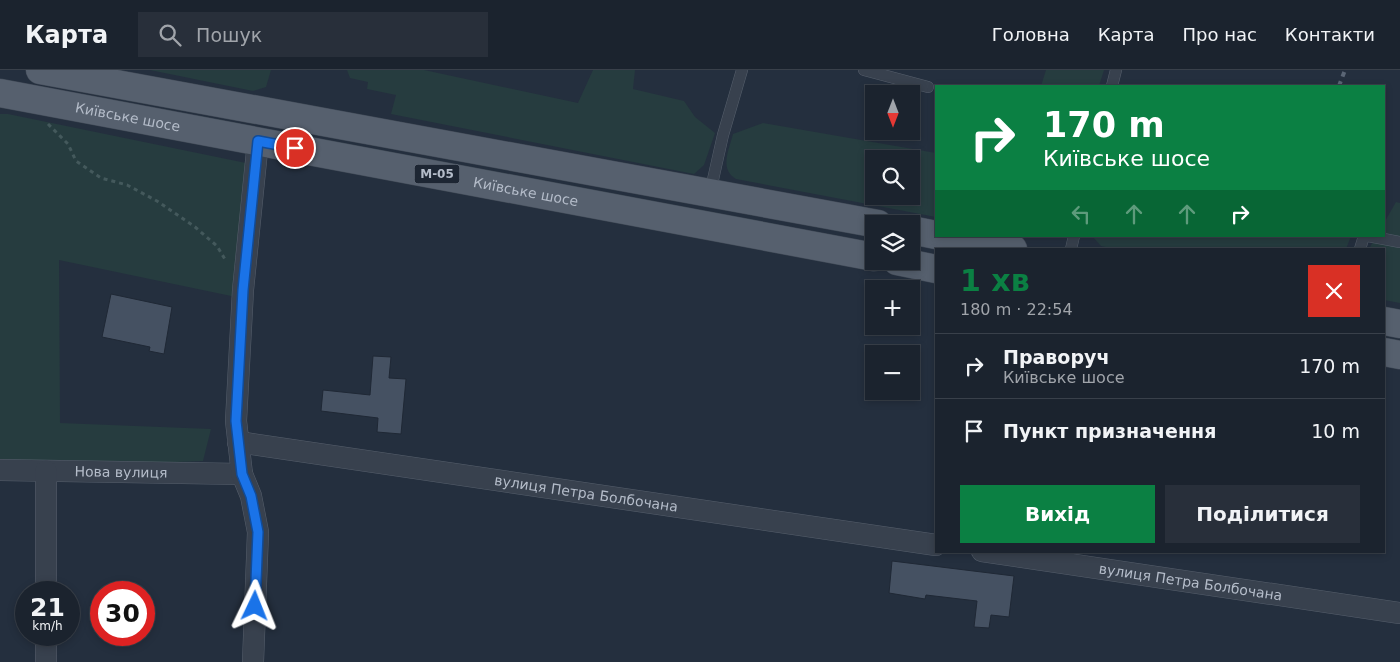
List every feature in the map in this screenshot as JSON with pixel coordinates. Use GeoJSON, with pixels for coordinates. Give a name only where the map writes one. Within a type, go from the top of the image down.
{"type":"FeatureCollection","features":[{"type":"Feature","properties":{"kind":"main road","name":"М-05"},"geometry":{"type":"LineString","coordinates":[[40,70],[865,222]]}},
{"type":"Feature","properties":{"kind":"main road","name":"Київське шосе"},"geometry":{"type":"LineString","coordinates":[[0,93],[865,255]]}},
{"type":"Feature","properties":{"kind":"main road"},"geometry":{"type":"LineString","coordinates":[[920,232],[935,235]]}},
{"type":"Feature","properties":{"kind":"main road"},"geometry":{"type":"LineString","coordinates":[[950,237],[1008,248]]}},
{"type":"Feature","properties":{"kind":"main road"},"geometry":{"type":"LineString","coordinates":[[920,266],[935,269]]}},
{"type":"Feature","properties":{"kind":"main road"},"geometry":{"type":"LineString","coordinates":[[1385,321],[1400,324]]}},
{"type":"Feature","properties":{"kind":"main road"},"geometry":{"type":"LineString","coordinates":[[1385,352],[1400,355]]}},
{"type":"Feature","properties":{"kind":"street"},"geometry":{"type":"LineString","coordinates":[[253,662],[258,532],[251,496],[242,474],[236,421],[243,290],[258,141]]}},
{"type":"Feature","properties":{"kind":"street","name":"вулиця Петра Болбочана"},"geometry":{"type":"LineString","coordinates":[[238,442],[935,544]]}},
{"type":"Feature","properties":{"kind":"street","name":"Нова вулиця"},"geometry":{"type":"LineString","coordinates":[[0,470],[242,474]]}},
{"type":"Feature","properties":{"kind":"street"},"geometry":{"type":"LineString","coordinates":[[46,471],[46,581]]}},
{"type":"Feature","properties":{"kind":"street","name":"вулиця Петра Болбочана"},"geometry":{"type":"LineString","coordinates":[[995,553],[1400,613]]}},
{"type":"Feature","properties":{"kind":"street"},"geometry":{"type":"LineString","coordinates":[[46,646],[46,662]]}},
{"type":"Feature","properties":{"kind":"lane"},"geometry":{"type":"LineString","coordinates":[[710,193],[723,135],[742,70]]}},
{"type":"Feature","properties":{"kind":"lane"},"geometry":{"type":"LineString","coordinates":[[864,70],[928,87]]}},
{"type":"Feature","properties":{"kind":"lane"},"geometry":{"type":"LineString","coordinates":[[1112,85],[1116,70]]}},
{"type":"Feature","properties":{"kind":"lane"},"geometry":{"type":"LineString","coordinates":[[1373,237],[1400,242]]}},
{"type":"Feature","properties":{"kind":"path"},"geometry":{"type":"LineString","coordinates":[[27,98],[52,129],[68,144],[76,162],[101,178],[127,185],[157,201],[217,246],[243,290]]}},
{"type":"Feature","properties":{"kind":"green space"},"geometry":{"type":"Polygon","coordinates":[[[150,70],[271,70],[266,87],[253,91],[150,70]]]}},
{"type":"Feature","properties":{"kind":"green space"},"geometry":{"type":"Polygon","coordinates":[[[347,70],[424,70],[578,103],[593,70],[635,70],[633,89],[684,101],[695,117],[715,133],[704,165],[694,174],[391,114],[396,95],[367,89],[368,82],[350,78],[347,70]]]}},
{"type":"Feature","properties":{"kind":"green space"},"geometry":{"type":"Polygon","coordinates":[[[1046,70],[1104,70],[1099,85],[1041,85],[1046,70]]]}},
{"type":"Feature","properties":{"kind":"green space"},"geometry":{"type":"Polygon","coordinates":[[[0,114],[8,114],[246,163],[236,297],[59,260],[60,423],[211,429],[203,461],[42,467],[0,465],[0,114]]]}},
{"type":"Feature","properties":{"kind":"green space"},"geometry":{"type":"Polygon","coordinates":[[[763,123],[919,150],[865,150],[865,204],[736,179],[728,170],[727,159],[733,134],[763,123]]]}},
{"type":"Feature","properties":{"kind":"green space"},"geometry":{"type":"Polygon","coordinates":[[[920,150],[935,153],[935,217],[873,205],[920,205],[920,150]]]}},
{"type":"Feature","properties":{"kind":"green space"},"geometry":{"type":"Polygon","coordinates":[[[1396,202],[1400,203],[1400,303],[1385,300],[1385,248],[1370,248],[1375,237],[1385,237],[1385,221],[1396,202]]]}},
{"type":"Feature","properties":{"kind":"green space"},"geometry":{"type":"Polygon","coordinates":[[[1093,237],[1351,237],[1346,248],[1110,248],[1101,246],[1093,237]]]}},
{"type":"Feature","properties":{"kind":"building"},"geometry":{"type":"Polygon","coordinates":[[[111,294],[172,307],[164,354],[149,351],[150,347],[102,337],[111,294]]]}},
{"type":"Feature","properties":{"kind":"building"},"geometry":{"type":"Polygon","coordinates":[[[373,356],[391,357],[389,378],[406,379],[401,434],[377,432],[378,418],[321,411],[323,390],[370,395],[373,356]]]}},
{"type":"Feature","properties":{"kind":"building"},"geometry":{"type":"Polygon","coordinates":[[[892,561],[1014,576],[1009,617],[991,615],[989,628],[974,627],[977,601],[926,595],[925,599],[889,593],[892,561]]]}},
{"type":"Feature","properties":{"kind":"railway"},"geometry":{"type":"LineString","coordinates":[[1339,85],[1345,70]]}},
{"type":"Feature","properties":{"kind":"route"},"geometry":{"type":"LineString","coordinates":[[255,606],[258,532],[251,496],[242,474],[236,421],[243,290],[258,141],[295,148]]}}]}
